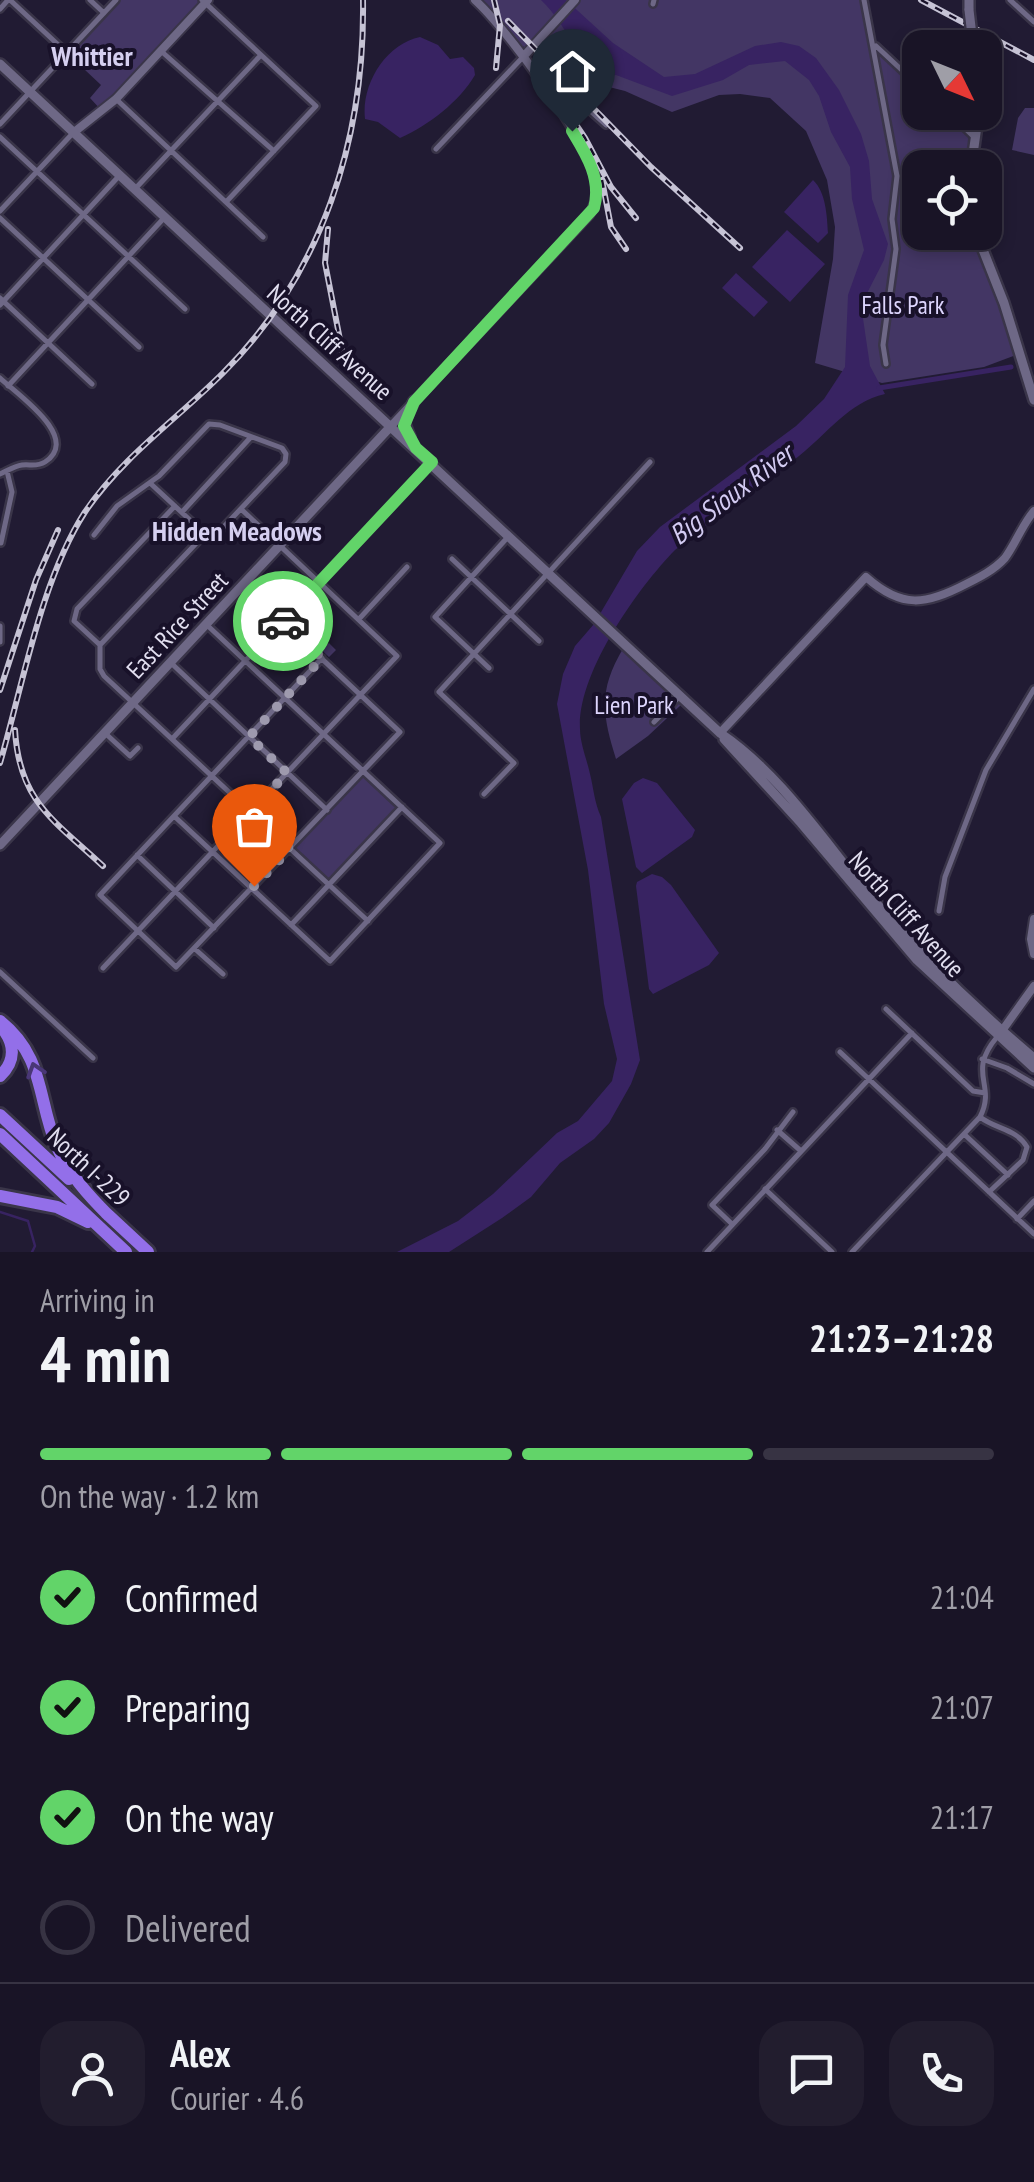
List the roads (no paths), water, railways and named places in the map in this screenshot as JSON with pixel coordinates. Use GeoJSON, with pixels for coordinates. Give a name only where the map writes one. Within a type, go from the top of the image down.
{"type":"FeatureCollection","features":[{"type":"Feature","properties":{"kind":"highway"},"geometry":{"type":"LineString","coordinates":[[0,1024],[10,1039],[12,1054],[8,1069],[0,1076]]}},
{"type":"Feature","properties":{"kind":"highway"},"geometry":{"type":"LineString","coordinates":[[0,1024],[20,1038],[34,1062],[52,1134],[63,1159],[82,1188],[109,1216]]}},
{"type":"Feature","properties":{"kind":"highway","name":"North I-229"},"geometry":{"type":"LineString","coordinates":[[0,1115],[148,1252]]}},
{"type":"Feature","properties":{"kind":"highway","name":"North I-229"},"geometry":{"type":"LineString","coordinates":[[0,1134],[126,1252]]}},
{"type":"Feature","properties":{"kind":"highway"},"geometry":{"type":"LineString","coordinates":[[0,1196],[68,1212],[126,1252]]}},
{"type":"Feature","properties":{"kind":"main road"},"geometry":{"type":"LineString","coordinates":[[969,5],[971,30]]}},
{"type":"Feature","properties":{"kind":"main road","name":"North Cliff Avenue"},"geometry":{"type":"LineString","coordinates":[[0,64],[720,733],[900,942],[1034,1068]]}},
{"type":"Feature","properties":{"kind":"main road"},"geometry":{"type":"LineString","coordinates":[[975,150],[978,130]]}},
{"type":"Feature","properties":{"kind":"main road"},"geometry":{"type":"LineString","coordinates":[[983,250],[1033,397]]}},
{"type":"Feature","properties":{"kind":"main road"},"geometry":{"type":"LineString","coordinates":[[414,402],[404,422],[416,448]]}},
{"type":"Feature","properties":{"kind":"main road","name":"East Rice Street"},"geometry":{"type":"LineString","coordinates":[[0,845],[392,425]]}},
{"type":"Feature","properties":{"kind":"main road","name":"North Cliff Avenue"},"geometry":{"type":"LineString","coordinates":[[1000,1034],[1034,1058]]}},
{"type":"Feature","properties":{"kind":"street"},"geometry":{"type":"LineString","coordinates":[[0,9],[9,0],[67,53]]}},
{"type":"Feature","properties":{"kind":"street"},"geometry":{"type":"LineString","coordinates":[[90,0],[104,13]]}},
{"type":"Feature","properties":{"kind":"street"},"geometry":{"type":"LineString","coordinates":[[0,124],[116,0]]}},
{"type":"Feature","properties":{"kind":"street"},"geometry":{"type":"LineString","coordinates":[[475,0],[500,25],[550,97],[561,92],[570,94],[606,125]]}},
{"type":"Feature","properties":{"kind":"street"},"geometry":{"type":"LineString","coordinates":[[436,149],[574,0]]}},
{"type":"Feature","properties":{"kind":"street"},"geometry":{"type":"LineString","coordinates":[[864,0],[898,187],[892,213],[896,249],[883,345],[886,364]]}},
{"type":"Feature","properties":{"kind":"street"},"geometry":{"type":"LineString","coordinates":[[1010,0],[1034,22]]}},
{"type":"Feature","properties":{"kind":"street"},"geometry":{"type":"LineString","coordinates":[[139,347],[0,215],[73,133],[116,99],[205,1],[316,106],[227,201]]}},
{"type":"Feature","properties":{"kind":"street"},"geometry":{"type":"LineString","coordinates":[[874,44],[902,70]]}},
{"type":"Feature","properties":{"kind":"street"},"geometry":{"type":"LineString","coordinates":[[161,50],[274,151]]}},
{"type":"Feature","properties":{"kind":"street"},"geometry":{"type":"LineString","coordinates":[[134,190],[261,54]]}},
{"type":"Feature","properties":{"kind":"street","name":"East Rice Street"},"geometry":{"type":"LineString","coordinates":[[392,425],[590,214],[597,196],[592,169],[550,97]]}},
{"type":"Feature","properties":{"kind":"street"},"geometry":{"type":"LineString","coordinates":[[116,99],[262,238]]}},
{"type":"Feature","properties":{"kind":"street"},"geometry":{"type":"LineString","coordinates":[[967,130],[977,139]]}},
{"type":"Feature","properties":{"kind":"street"},"geometry":{"type":"LineString","coordinates":[[0,137],[185,309]]}},
{"type":"Feature","properties":{"kind":"street"},"geometry":{"type":"LineString","coordinates":[[92,384],[1,302],[120,176]]}},
{"type":"Feature","properties":{"kind":"street"},"geometry":{"type":"LineString","coordinates":[[8,386],[164,218]]}},
{"type":"Feature","properties":{"kind":"street"},"geometry":{"type":"LineString","coordinates":[[0,378],[48,423],[57,438],[50,457],[40,464],[16,466],[4,472],[12,492],[1,544]]}},
{"type":"Feature","properties":{"kind":"street"},"geometry":{"type":"LineString","coordinates":[[94,535],[125,499],[150,482],[211,423],[282,448],[286,454],[285,462],[217,534],[205,534],[150,482]]}},
{"type":"Feature","properties":{"kind":"street"},"geometry":{"type":"LineString","coordinates":[[182,512],[252,437]]}},
{"type":"Feature","properties":{"kind":"street"},"geometry":{"type":"LineString","coordinates":[[172,739],[432,462]]}},
{"type":"Feature","properties":{"kind":"street"},"geometry":{"type":"LineString","coordinates":[[484,794],[514,763],[439,692],[650,462]]}},
{"type":"Feature","properties":{"kind":"street"},"geometry":{"type":"LineString","coordinates":[[100,646],[78,626],[74,616],[174,506]]}},
{"type":"Feature","properties":{"kind":"street"},"geometry":{"type":"LineString","coordinates":[[104,968],[398,656],[241,509]]}},
{"type":"Feature","properties":{"kind":"street"},"geometry":{"type":"LineString","coordinates":[[720,733],[866,577],[884,592],[902,599],[938,598],[996,567],[1034,511]]}},
{"type":"Feature","properties":{"kind":"street"},"geometry":{"type":"LineString","coordinates":[[205,534],[100,646],[101,672],[368,921]]}},
{"type":"Feature","properties":{"kind":"street"},"geometry":{"type":"LineString","coordinates":[[489,668],[434,617],[509,536]]}},
{"type":"Feature","properties":{"kind":"street"},"geometry":{"type":"LineString","coordinates":[[452,559],[539,641]]}},
{"type":"Feature","properties":{"kind":"street"},"geometry":{"type":"LineString","coordinates":[[359,620],[407,567]]}},
{"type":"Feature","properties":{"kind":"street"},"geometry":{"type":"LineString","coordinates":[[243,585],[361,694],[400,732],[176,967],[100,895],[322,658]]}},
{"type":"Feature","properties":{"kind":"street"},"geometry":{"type":"LineString","coordinates":[[174,816],[330,961],[440,843],[206,624]]}},
{"type":"Feature","properties":{"kind":"street"},"geometry":{"type":"LineString","coordinates":[[0,626],[0,642]]}},
{"type":"Feature","properties":{"kind":"street"},"geometry":{"type":"LineString","coordinates":[[170,662],[327,810]]}},
{"type":"Feature","properties":{"kind":"street"},"geometry":{"type":"LineString","coordinates":[[939,912],[944,876],[986,770],[1034,689]]}},
{"type":"Feature","properties":{"kind":"street"},"geometry":{"type":"LineString","coordinates":[[654,722],[680,696]]}},
{"type":"Feature","properties":{"kind":"street"},"geometry":{"type":"LineString","coordinates":[[104,732],[130,756],[138,748]]}},
{"type":"Feature","properties":{"kind":"street"},"geometry":{"type":"LineString","coordinates":[[290,926],[402,807]]}},
{"type":"Feature","properties":{"kind":"street"},"geometry":{"type":"LineString","coordinates":[[137,855],[214,928]]}},
{"type":"Feature","properties":{"kind":"street"},"geometry":{"type":"LineString","coordinates":[[1034,919],[1034,954]]}},
{"type":"Feature","properties":{"kind":"street"},"geometry":{"type":"LineString","coordinates":[[194,948],[223,974]]}},
{"type":"Feature","properties":{"kind":"street"},"geometry":{"type":"LineString","coordinates":[[0,972],[94,1058]]}},
{"type":"Feature","properties":{"kind":"street"},"geometry":{"type":"LineString","coordinates":[[852,1252],[980,1116],[986,1093],[980,1069],[982,1060],[1034,986]]}},
{"type":"Feature","properties":{"kind":"street"},"geometry":{"type":"LineString","coordinates":[[886,1009],[973,1092],[986,1093]]}},
{"type":"Feature","properties":{"kind":"street"},"geometry":{"type":"LineString","coordinates":[[712,1250],[912,1033]]}},
{"type":"Feature","properties":{"kind":"street"},"geometry":{"type":"LineString","coordinates":[[840,1052],[1034,1234]]}},
{"type":"Feature","properties":{"kind":"street"},"geometry":{"type":"LineString","coordinates":[[982,1060],[1007,1068],[1034,1084]]}},
{"type":"Feature","properties":{"kind":"street"},"geometry":{"type":"LineString","coordinates":[[732,1224],[712,1205],[766,1149],[792,1112]]}},
{"type":"Feature","properties":{"kind":"street"},"geometry":{"type":"LineString","coordinates":[[980,1116],[1025,1142],[1027,1150],[1023,1160],[989,1192]]}},
{"type":"Feature","properties":{"kind":"street"},"geometry":{"type":"LineString","coordinates":[[777,1130],[801,1151]]}},
{"type":"Feature","properties":{"kind":"street"},"geometry":{"type":"LineString","coordinates":[[964,1134],[1008,1174]]}},
{"type":"Feature","properties":{"kind":"street"},"geometry":{"type":"LineString","coordinates":[[765,1189],[832,1252]]}},
{"type":"Feature","properties":{"kind":"street"},"geometry":{"type":"LineString","coordinates":[[1018,1219],[1034,1200]]}},
{"type":"Feature","properties":{"kind":"water","name":"Big Sioux River"},"geometry":{"type":"Polygon","coordinates":[[[541,0],[566,0],[613,43],[664,77],[695,74],[755,46],[781,42],[799,46],[816,58],[839,90],[861,134],[869,161],[872,199],[888,244],[861,305],[870,366],[885,394],[849,411],[799,456],[675,550],[612,633],[588,683],[580,734],[601,817],[640,1060],[609,1123],[560,1163],[531,1197],[449,1252],[397,1252],[458,1221],[493,1194],[557,1133],[578,1121],[612,1081],[617,1059],[604,1004],[588,870],[557,704],[563,674],[575,646],[594,624],[637,551],[660,527],[796,426],[824,399],[845,367],[848,295],[864,250],[852,199],[850,167],[831,132],[819,96],[809,80],[785,61],[749,65],[723,80],[672,96],[616,75],[602,77],[583,58],[541,0]]]}},
{"type":"Feature","properties":{"kind":"water"},"geometry":{"type":"Polygon","coordinates":[[[420,37],[438,45],[450,59],[463,57],[474,68],[475,75],[442,112],[400,138],[378,122],[365,119],[367,92],[387,57],[420,37]]]}},
{"type":"Feature","properties":{"kind":"water"},"geometry":{"type":"Polygon","coordinates":[[[813,180],[823,198],[827,219],[828,233],[818,243],[784,212],[813,180]]]}},
{"type":"Feature","properties":{"kind":"water"},"geometry":{"type":"Polygon","coordinates":[[[787,230],[825,264],[790,302],[752,267],[787,230]]]}},
{"type":"Feature","properties":{"kind":"water"},"geometry":{"type":"Polygon","coordinates":[[[736,273],[768,302],[754,317],[722,288],[736,273]]]}},
{"type":"Feature","properties":{"kind":"water"},"geometry":{"type":"Polygon","coordinates":[[[643,778],[657,783],[695,830],[692,837],[642,873],[636,867],[622,799],[643,778]]]}},
{"type":"Feature","properties":{"kind":"water"},"geometry":{"type":"Polygon","coordinates":[[[652,874],[671,885],[719,953],[709,965],[653,994],[649,989],[636,886],[652,874]]]}},
{"type":"Feature","properties":{"kind":"waterway"},"geometry":{"type":"LineString","coordinates":[[879,388],[1011,367]]}},
{"type":"Feature","properties":{"kind":"waterway"},"geometry":{"type":"LineString","coordinates":[[0,1212],[28,1221],[35,1246],[32,1252]]}},
{"type":"Feature","properties":{"kind":"railway"},"geometry":{"type":"LineString","coordinates":[[0,763],[45,600],[85,512],[116,474],[223,373],[258,334],[312,247],[346,152],[362,52],[363,0]]}},
{"type":"Feature","properties":{"kind":"railway"},"geometry":{"type":"LineString","coordinates":[[494,0],[500,25],[496,68]]}},
{"type":"Feature","properties":{"kind":"railway"},"geometry":{"type":"LineString","coordinates":[[921,0],[1034,60]]}},
{"type":"Feature","properties":{"kind":"railway"},"geometry":{"type":"LineString","coordinates":[[508,21],[651,167],[740,248]]}},
{"type":"Feature","properties":{"kind":"railway"},"geometry":{"type":"LineString","coordinates":[[538,68],[585,138],[611,187],[636,218]]}},
{"type":"Feature","properties":{"kind":"railway"},"geometry":{"type":"LineString","coordinates":[[602,180],[611,227],[626,249]]}},
{"type":"Feature","properties":{"kind":"railway"},"geometry":{"type":"LineString","coordinates":[[328,229],[325,263],[343,355]]}},
{"type":"Feature","properties":{"kind":"railway"},"geometry":{"type":"LineString","coordinates":[[0,690],[36,580],[58,530]]}},
{"type":"Feature","properties":{"kind":"railway"},"geometry":{"type":"LineString","coordinates":[[15,730],[18,755],[32,793],[55,822],[103,866]]}},
{"type":"Feature","properties":{"kind":"district","name":"Whittier"},"geometry":{"type":"Point","coordinates":[92,56]}},
{"type":"Feature","properties":{"kind":"district","name":"Hidden Meadows"},"geometry":{"type":"Point","coordinates":[237,531]}},
{"type":"Feature","properties":{"kind":"park label","name":"Falls Park"},"geometry":{"type":"Point","coordinates":[903,305]}},
{"type":"Feature","properties":{"kind":"park label","name":"Lien Park"},"geometry":{"type":"Point","coordinates":[634,705]}}]}
